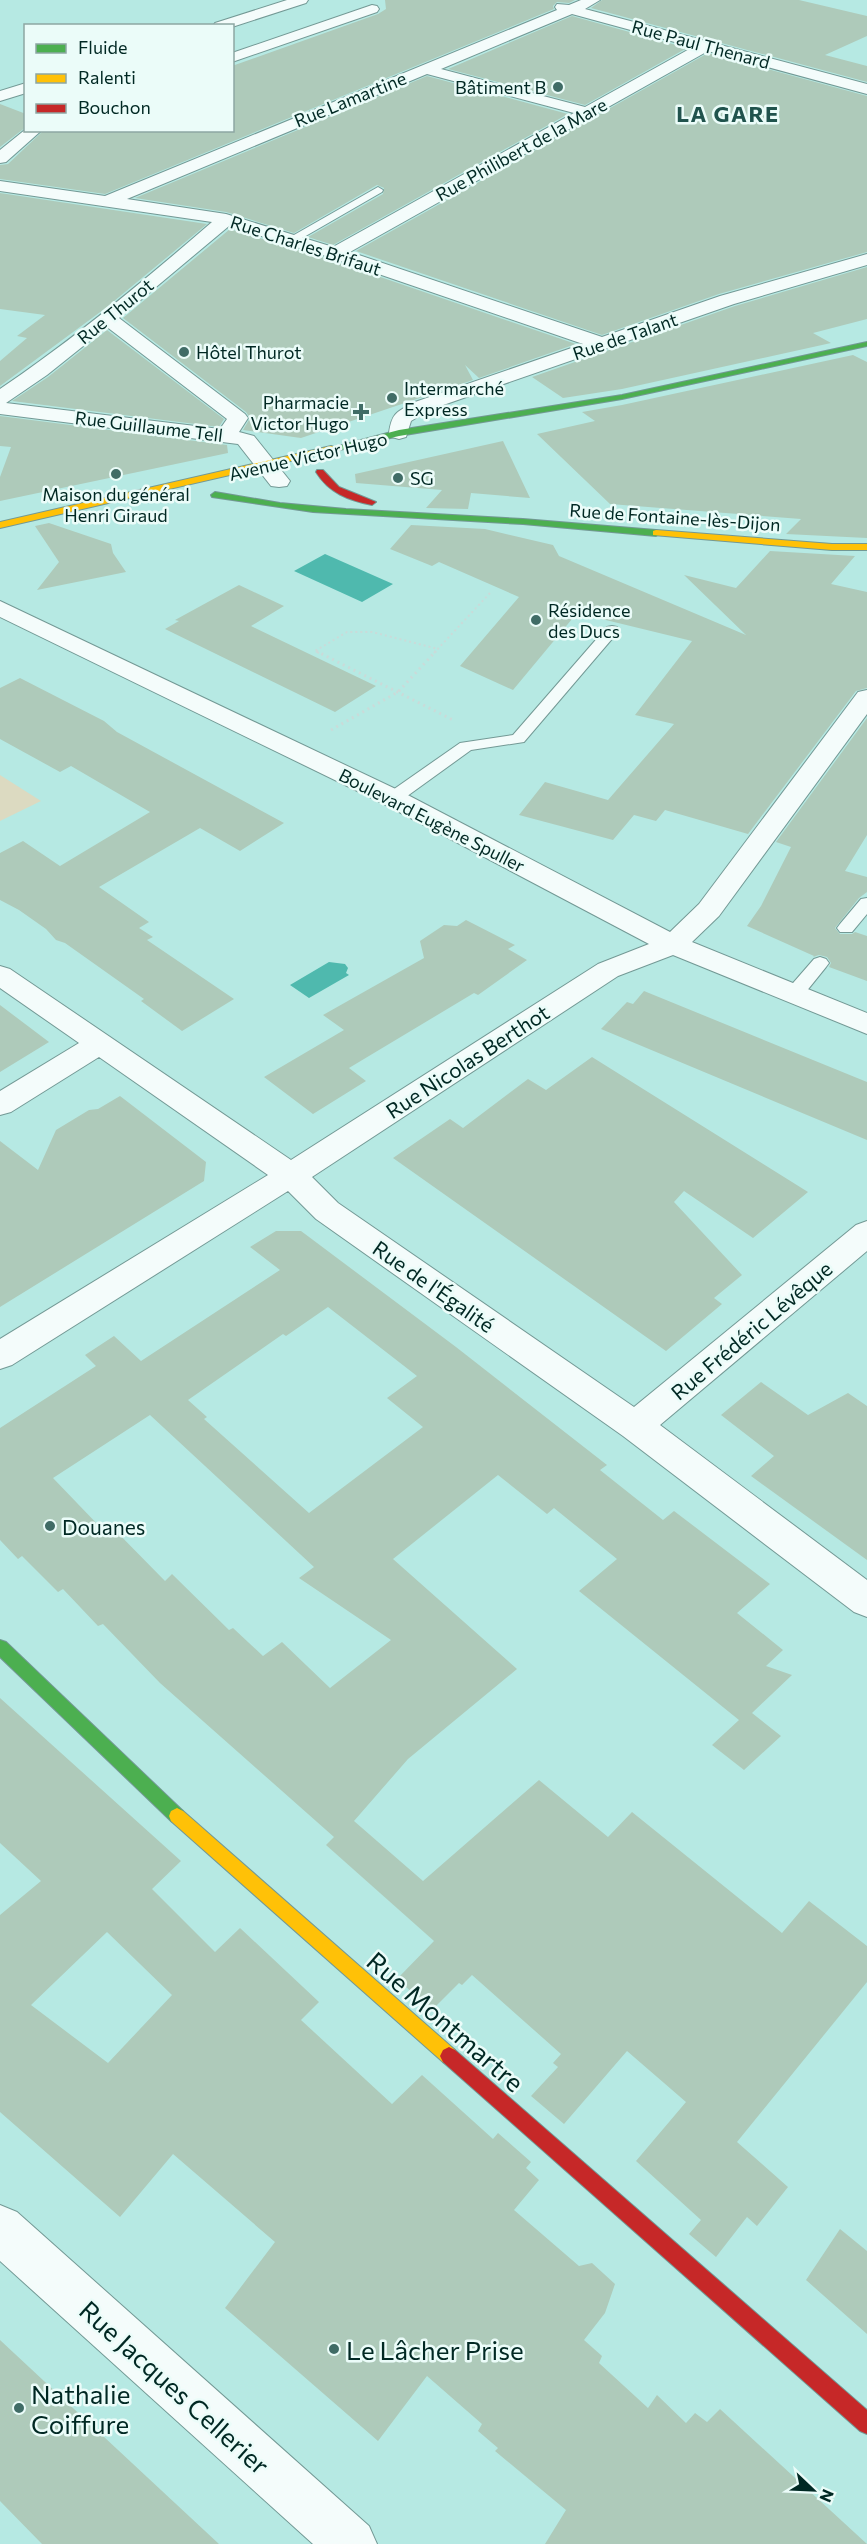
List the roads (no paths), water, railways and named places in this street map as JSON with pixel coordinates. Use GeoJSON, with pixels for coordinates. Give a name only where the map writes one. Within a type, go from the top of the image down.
{"type":"FeatureCollection","features":[{"type":"Feature","properties":{"kind":"main road","name":"Avenue Victor Hugo"},"geometry":{"type":"LineString","coordinates":[[209,497],[399,433],[622,397],[867,344]]}},
{"type":"Feature","properties":{"kind":"main road","name":"Avenue Victor Hugo"},"geometry":{"type":"LineString","coordinates":[[492,433],[583,411],[622,397]]}},
{"type":"Feature","properties":{"kind":"main road"},"geometry":{"type":"LineString","coordinates":[[357,457],[396,440],[399,433]]}},
{"type":"Feature","properties":{"kind":"main road"},"geometry":{"type":"LineString","coordinates":[[50,528],[270,478],[318,470],[375,449]]}},
{"type":"Feature","properties":{"kind":"main road","name":"Rue de Fontaine-lès-Dijon"},"geometry":{"type":"LineString","coordinates":[[318,470],[327,484],[342,493],[366,501],[480,519],[832,547],[867,547]]}},
{"type":"Feature","properties":{"kind":"main road","name":"Avenue Victor Hugo"},"geometry":{"type":"LineString","coordinates":[[0,525],[270,478]]}},
{"type":"Feature","properties":{"kind":"main road","name":"Rue de Fontaine-lès-Dijon"},"geometry":{"type":"LineString","coordinates":[[270,478],[295,498],[339,510]]}},
{"type":"Feature","properties":{"kind":"main road","name":"Rue de Fontaine-lès-Dijon"},"geometry":{"type":"LineString","coordinates":[[209,497],[433,519],[480,519]]}},
{"type":"Feature","properties":{"kind":"main road","name":"Rue Montmartre"},"geometry":{"type":"LineString","coordinates":[[0,1647],[186,1825],[867,2424]]}},
{"type":"Feature","properties":{"kind":"street"},"geometry":{"type":"LineString","coordinates":[[226,24],[301,0]]}},
{"type":"Feature","properties":{"kind":"street","name":"Rue Lamartine"},"geometry":{"type":"LineString","coordinates":[[108,201],[593,0]]}},
{"type":"Feature","properties":{"kind":"street","name":"Rue Paul Thenard"},"geometry":{"type":"LineString","coordinates":[[543,2],[867,89]]}},
{"type":"Feature","properties":{"kind":"street"},"geometry":{"type":"LineString","coordinates":[[234,57],[372,9]]}},
{"type":"Feature","properties":{"kind":"street","name":"Rue Philibert de la Mare"},"geometry":{"type":"LineString","coordinates":[[335,253],[706,46]]}},
{"type":"Feature","properties":{"kind":"street"},"geometry":{"type":"LineString","coordinates":[[425,69],[587,112]]}},
{"type":"Feature","properties":{"kind":"street"},"geometry":{"type":"LineString","coordinates":[[0,96],[24,89]]}},
{"type":"Feature","properties":{"kind":"street"},"geometry":{"type":"LineString","coordinates":[[0,158],[32,132]]}},
{"type":"Feature","properties":{"kind":"street","name":"Rue Charles Brifaut"},"geometry":{"type":"LineString","coordinates":[[0,186],[226,219],[293,239],[603,344]]}},
{"type":"Feature","properties":{"kind":"street","name":"Rue Thurot"},"geometry":{"type":"LineString","coordinates":[[0,398],[40,371],[107,318],[226,219]]}},
{"type":"Feature","properties":{"kind":"street","name":"Rue de Talant"},"geometry":{"type":"LineString","coordinates":[[399,433],[401,418],[422,406],[727,300],[867,259]]}},
{"type":"Feature","properties":{"kind":"street"},"geometry":{"type":"LineString","coordinates":[[107,318],[238,418],[226,436]]}},
{"type":"Feature","properties":{"kind":"street","name":"Rue Guillaume Tell"},"geometry":{"type":"LineString","coordinates":[[0,408],[247,440],[270,478]]}},
{"type":"Feature","properties":{"kind":"street","name":"Boulevard Eugène Spuller"},"geometry":{"type":"LineString","coordinates":[[0,608],[393,798],[673,945],[867,1024]]}},
{"type":"Feature","properties":{"kind":"street"},"geometry":{"type":"LineString","coordinates":[[0,630],[26,620]]}},
{"type":"Feature","properties":{"kind":"street","name":"Rue Nicolas Berthot"},"geometry":{"type":"LineString","coordinates":[[0,1356],[291,1174],[608,970],[673,945],[709,910],[867,697]]}},
{"type":"Feature","properties":{"kind":"street","name":"Rue de l'Égalité"},"geometry":{"type":"LineString","coordinates":[[0,975],[291,1174],[327,1211],[635,1426],[867,1601]]}},
{"type":"Feature","properties":{"kind":"street"},"geometry":{"type":"LineString","coordinates":[[0,1105],[99,1044]]}},
{"type":"Feature","properties":{"kind":"street","name":"Rue Frédéric Lévêque"},"geometry":{"type":"LineString","coordinates":[[635,1426],[867,1233]]}},
{"type":"Feature","properties":{"kind":"street","name":"Rue Jacques Cellerier"},"geometry":{"type":"LineString","coordinates":[[0,2229],[351,2544]]}},
{"type":"Feature","properties":{"kind":"lane"},"geometry":{"type":"LineString","coordinates":[[293,239],[378,190]]}},
{"type":"Feature","properties":{"kind":"lane"},"geometry":{"type":"LineString","coordinates":[[393,798],[466,746],[518,739],[612,630]]}},
{"type":"Feature","properties":{"kind":"lane"},"geometry":{"type":"LineString","coordinates":[[846,928],[867,903]]}},
{"type":"Feature","properties":{"kind":"lane"},"geometry":{"type":"LineString","coordinates":[[794,994],[820,963]]}},
{"type":"Feature","properties":{"kind":"place","name":"Bâtiment B"},"geometry":{"type":"Point","coordinates":[558,87]}},
{"type":"Feature","properties":{"kind":"place","name":"Hôtel Thurot"},"geometry":{"type":"Point","coordinates":[184,352]}},
{"type":"Feature","properties":{"kind":"place","name":"Intermarché Express"},"geometry":{"type":"Point","coordinates":[392,398]}},
{"type":"Feature","properties":{"kind":"place","name":"Pharmacie Victor Hugo"},"geometry":{"type":"Point","coordinates":[361,412]}},
{"type":"Feature","properties":{"kind":"place","name":"Maison du général Henri Giraud"},"geometry":{"type":"Point","coordinates":[116,474]}},
{"type":"Feature","properties":{"kind":"place","name":"SG"},"geometry":{"type":"Point","coordinates":[398,478]}},
{"type":"Feature","properties":{"kind":"place","name":"Résidence des Ducs"},"geometry":{"type":"Point","coordinates":[536,620]}},
{"type":"Feature","properties":{"kind":"place","name":"Douanes"},"geometry":{"type":"Point","coordinates":[50,1526]}},
{"type":"Feature","properties":{"kind":"place","name":"Le Lâcher Prise"},"geometry":{"type":"Point","coordinates":[334,2349]}},
{"type":"Feature","properties":{"kind":"place","name":"Nathalie Coiffure"},"geometry":{"type":"Point","coordinates":[19,2408]}},
{"type":"Feature","properties":{"kind":"district","name":"LA GARE"},"geometry":{"type":"Point","coordinates":[728,113]}}]}
